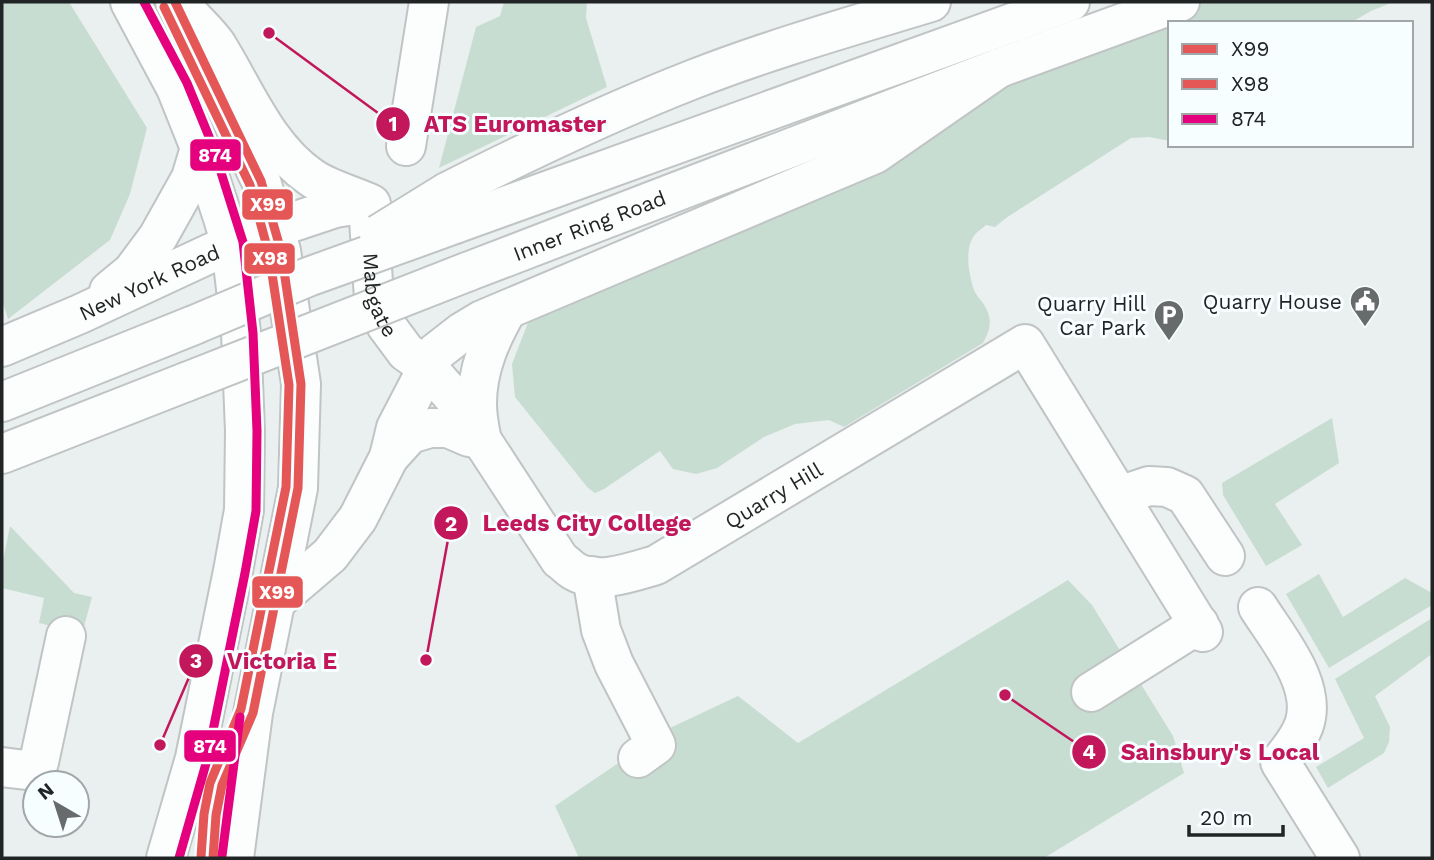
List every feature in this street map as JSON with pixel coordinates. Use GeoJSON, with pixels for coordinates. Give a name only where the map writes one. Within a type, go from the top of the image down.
{"type":"FeatureCollection","features":[{"type":"Feature","properties":{"kind":"main road"},"geometry":{"type":"LineString","coordinates":[[130,2],[176,88],[200,148],[230,245],[241,332],[245,431],[244,510],[195,758],[166,858]]}},
{"type":"Feature","properties":{"kind":"main road"},"geometry":{"type":"LineString","coordinates":[[176,2],[214,41],[258,118],[291,160],[313,179],[408,223],[813,96],[1070,2]]}},
{"type":"Feature","properties":{"kind":"main road"},"geometry":{"type":"LineString","coordinates":[[176,2],[261,181],[281,251],[302,384],[298,488],[253,713],[234,858]]}},
{"type":"Feature","properties":{"kind":"main road"},"geometry":{"type":"LineString","coordinates":[[406,146],[429,2]]}},
{"type":"Feature","properties":{"kind":"main road"},"geometry":{"type":"LineString","coordinates":[[2,402],[308,278],[453,210],[542,145],[694,79],[931,2]]}},
{"type":"Feature","properties":{"kind":"main road","name":"Inner Ring Road"},"geometry":{"type":"LineString","coordinates":[[2,454],[467,272],[999,68],[1180,2]]}},
{"type":"Feature","properties":{"kind":"main road"},"geometry":{"type":"LineString","coordinates":[[275,602],[330,555],[358,519],[389,457],[396,428],[427,368],[435,354],[462,332],[482,320],[875,154],[999,68]]}},
{"type":"Feature","properties":{"kind":"main road"},"geometry":{"type":"LineString","coordinates":[[80,314],[132,272],[158,237],[191,178],[200,148]]}},
{"type":"Feature","properties":{"kind":"main road","name":"New York Road"},"geometry":{"type":"LineString","coordinates":[[2,347],[230,245],[335,208],[368,203]]}},
{"type":"Feature","properties":{"kind":"main road","name":"Mabgate"},"geometry":{"type":"LineString","coordinates":[[368,203],[374,299],[386,325],[401,346],[427,368]]}},
{"type":"Feature","properties":{"kind":"main road"},"geometry":{"type":"LineString","coordinates":[[389,457],[410,434],[430,428],[448,428],[469,438],[481,439],[477,405],[479,376],[485,353],[507,310]]}},
{"type":"Feature","properties":{"kind":"main road","name":"Quarry Hill"},"geometry":{"type":"LineString","coordinates":[[427,368],[455,399],[560,560],[575,572],[592,576],[622,575],[656,565],[1025,344],[1119,496]]}},
{"type":"Feature","properties":{"kind":"main road"},"geometry":{"type":"LineString","coordinates":[[1091,692],[1201,628],[1119,496],[1149,486],[1167,487],[1185,495],[1225,556]]}},
{"type":"Feature","properties":{"kind":"main road"},"geometry":{"type":"LineString","coordinates":[[592,576],[601,630],[614,664],[656,745],[638,758]]}},
{"type":"Feature","properties":{"kind":"main road"},"geometry":{"type":"LineString","coordinates":[[1258,607],[1291,659],[1305,689],[1305,724],[1295,744],[1280,762],[1340,858]]}},
{"type":"Feature","properties":{"kind":"main road"},"geometry":{"type":"LineString","coordinates":[[2,766],[26,770],[39,762],[66,636]]}},
{"type":"Feature","properties":{"kind":"main road"},"geometry":{"type":"LineString","coordinates":[[213,858],[216,815],[222,785],[253,713]]}},
{"type":"Feature","properties":{"kind":"green space"},"geometry":{"type":"Polygon","coordinates":[[[2,2],[69,2],[147,128],[130,194],[110,240],[8,319],[2,300],[2,2]]]}},
{"type":"Feature","properties":{"kind":"green space"},"geometry":{"type":"Polygon","coordinates":[[[504,2],[587,2],[586,18],[607,87],[439,168],[476,27],[500,16],[504,2]]]}},
{"type":"Feature","properties":{"kind":"green space"},"geometry":{"type":"Polygon","coordinates":[[[1189,2],[1393,2],[1354,21],[1168,21],[1168,141],[1149,137],[1131,138],[995,227],[986,225],[978,232],[969,248],[968,263],[974,290],[990,319],[983,343],[844,427],[829,420],[795,424],[764,437],[717,468],[696,474],[673,469],[660,451],[595,493],[588,488],[515,397],[512,364],[529,320],[1032,59],[1189,2]]]}},
{"type":"Feature","properties":{"kind":"green space"},"geometry":{"type":"Polygon","coordinates":[[[1332,418],[1339,463],[1275,504],[1302,545],[1266,566],[1223,495],[1222,483],[1332,418]]]}},
{"type":"Feature","properties":{"kind":"green space"},"geometry":{"type":"Polygon","coordinates":[[[10,526],[74,593],[92,597],[82,634],[39,623],[44,598],[2,588],[2,565],[10,526]]]}},
{"type":"Feature","properties":{"kind":"green space"},"geometry":{"type":"Polygon","coordinates":[[[1319,574],[1343,617],[1405,578],[1432,593],[1432,605],[1329,668],[1286,594],[1319,574]]]}},
{"type":"Feature","properties":{"kind":"green space"},"geometry":{"type":"Polygon","coordinates":[[[1068,580],[1092,605],[1173,736],[1184,773],[1044,858],[579,858],[555,806],[670,728],[738,696],[798,743],[1068,580]]]}},
{"type":"Feature","properties":{"kind":"green space"},"geometry":{"type":"Polygon","coordinates":[[[1432,618],[1432,654],[1375,696],[1390,727],[1389,742],[1384,753],[1328,788],[1316,767],[1364,738],[1335,679],[1432,618]]]}},
{"type":"Feature","properties":{"kind":"transit line","name":"874"},"geometry":{"type":"LineString","coordinates":[[144,2],[187,83],[212,144],[243,242],[253,333],[257,431],[256,511],[207,760],[179,858]]}},
{"type":"Feature","properties":{"kind":"transit line","name":"X99"},"geometry":{"type":"LineString","coordinates":[[175,2],[261,181],[281,251],[301,384],[298,488],[253,713],[222,785],[216,815],[213,858]]}},
{"type":"Feature","properties":{"kind":"transit line","name":"X98"},"geometry":{"type":"LineString","coordinates":[[164,7],[250,185],[269,254],[289,385],[286,487],[241,709],[210,783],[204,814],[201,857]]}},
{"type":"Feature","properties":{"kind":"transit line","name":"874"},"geometry":{"type":"LineString","coordinates":[[222,856],[240,717]]}},
{"type":"Feature","properties":{"kind":"place","name":"ATS Euromaster"},"geometry":{"type":"Point","coordinates":[269,33]}},
{"type":"Feature","properties":{"kind":"place","name":"Quarry House"},"geometry":{"type":"Point","coordinates":[1365,328]}},
{"type":"Feature","properties":{"kind":"place","name":"Quarry Hill Car Park"},"geometry":{"type":"Point","coordinates":[1169,342]}},
{"type":"Feature","properties":{"kind":"place","name":"Leeds City College"},"geometry":{"type":"Point","coordinates":[426,660]}},
{"type":"Feature","properties":{"kind":"place","name":"Sainsbury's Local"},"geometry":{"type":"Point","coordinates":[1005,695]}},
{"type":"Feature","properties":{"kind":"place","name":"Victoria E"},"geometry":{"type":"Point","coordinates":[160,745]}}]}
